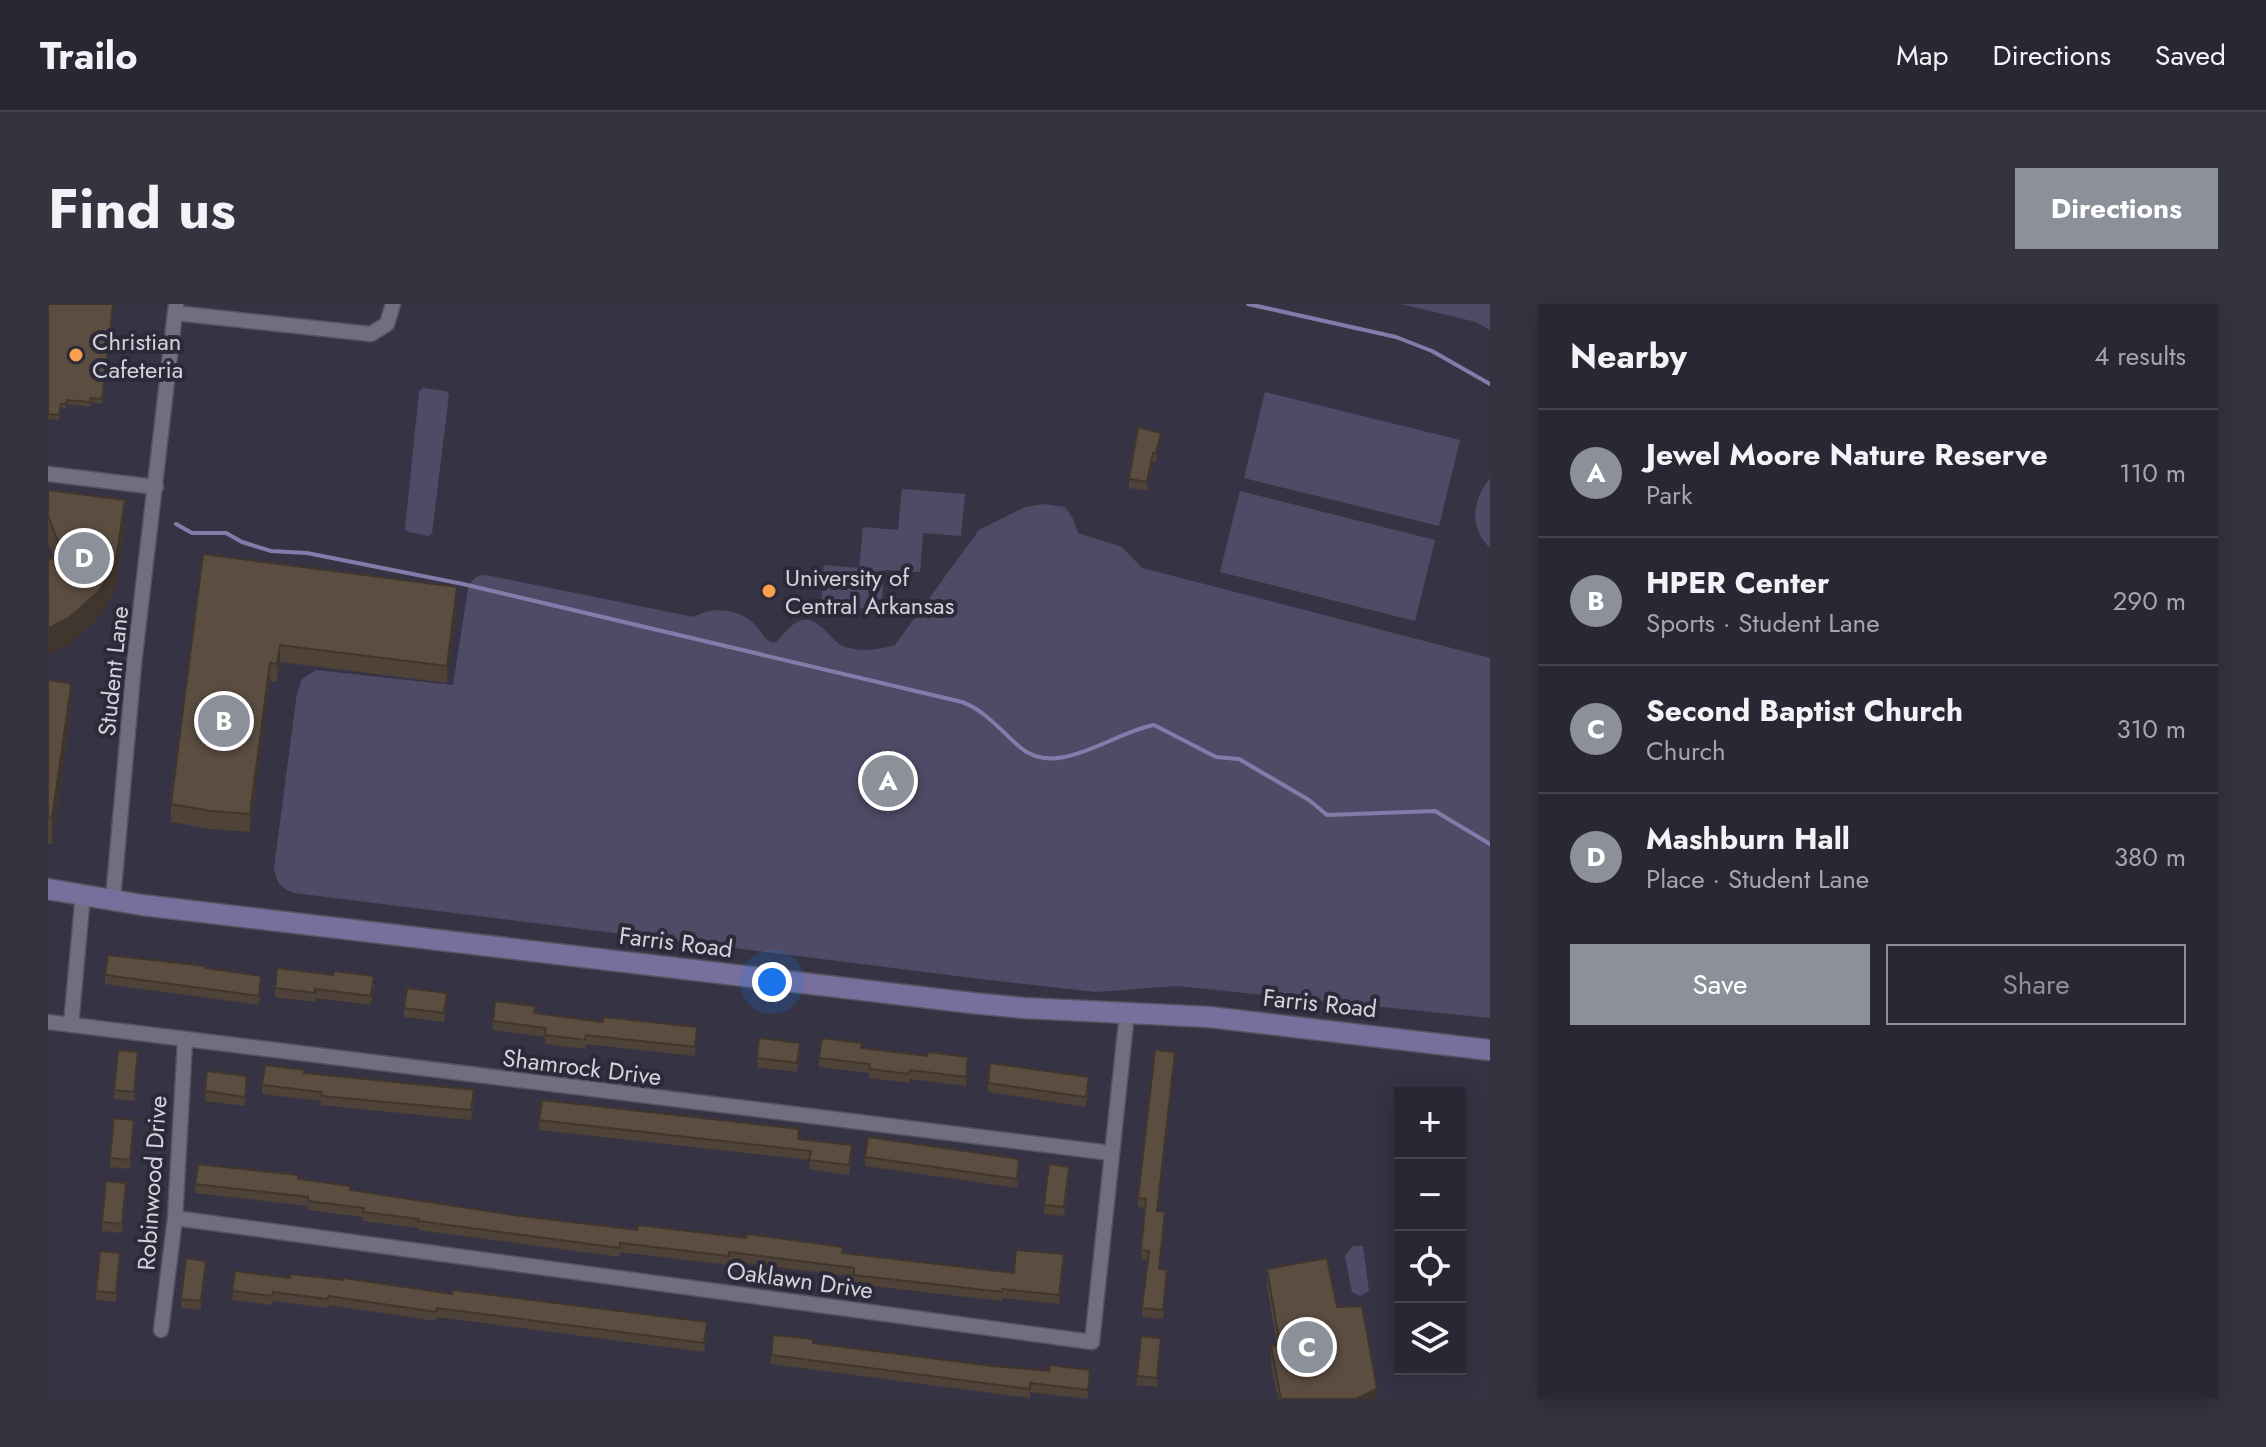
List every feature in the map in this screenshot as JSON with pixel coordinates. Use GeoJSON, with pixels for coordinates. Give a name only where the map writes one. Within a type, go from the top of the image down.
{"type":"FeatureCollection","features":[{"type":"Feature","properties":{"kind":"street"},"geometry":{"type":"LineString","coordinates":[[176,309],[371,334],[387,324],[393,304]]}},
{"type":"Feature","properties":{"kind":"street","name":"Student Lane"},"geometry":{"type":"LineString","coordinates":[[113,899],[134,664],[176,309]]}},
{"type":"Feature","properties":{"kind":"street"},"geometry":{"type":"LineString","coordinates":[[48,474],[156,487]]}},
{"type":"Feature","properties":{"kind":"street","name":"Farris Road"},"geometry":{"type":"LineString","coordinates":[[48,889],[142,905],[972,1003],[1209,1017],[1490,1050]]}},
{"type":"Feature","properties":{"kind":"street"},"geometry":{"type":"LineString","coordinates":[[71,1025],[83,894]]}},
{"type":"Feature","properties":{"kind":"street","name":"Oaklawn Drive"},"geometry":{"type":"LineString","coordinates":[[175,1218],[1092,1342],[1127,1013]]}},
{"type":"Feature","properties":{"kind":"street","name":"Shamrock Drive"},"geometry":{"type":"LineString","coordinates":[[48,1022],[1111,1153]]}},
{"type":"Feature","properties":{"kind":"street","name":"Robinwood Drive"},"geometry":{"type":"LineString","coordinates":[[161,1330],[175,1218],[185,1041]]}},
{"type":"Feature","properties":{"kind":"shaded area"},"geometry":{"type":"Polygon","coordinates":[[[1401,304],[1490,304],[1490,330],[1476,322],[1401,304]]]}},
{"type":"Feature","properties":{"kind":"shaded area"},"geometry":{"type":"Polygon","coordinates":[[[423,388],[446,391],[449,395],[432,533],[429,536],[405,529],[419,392],[423,388]]]}},
{"type":"Feature","properties":{"kind":"shaded area"},"geometry":{"type":"Polygon","coordinates":[[[1265,392],[1460,440],[1439,526],[1244,478],[1265,392]]]}},
{"type":"Feature","properties":{"kind":"shaded area"},"geometry":{"type":"Polygon","coordinates":[[[1490,478],[1490,548],[1479,531],[1475,514],[1479,496],[1490,478]]]}},
{"type":"Feature","properties":{"kind":"shaded area"},"geometry":{"type":"Polygon","coordinates":[[[902,489],[965,494],[961,536],[923,533],[920,572],[884,570],[881,610],[821,605],[824,565],[859,568],[863,527],[898,530],[902,489]]]}},
{"type":"Feature","properties":{"kind":"shaded area"},"geometry":{"type":"Polygon","coordinates":[[[1240,491],[1435,540],[1415,621],[1220,572],[1240,491]]]}},
{"type":"Feature","properties":{"kind":"shaded area"},"geometry":{"type":"Polygon","coordinates":[[[1044,504],[1065,507],[1078,533],[1122,547],[1142,568],[1490,658],[1490,1018],[1177,986],[1096,992],[294,893],[278,881],[274,868],[297,693],[302,679],[316,670],[453,685],[468,589],[477,577],[486,575],[694,617],[710,611],[728,611],[752,622],[771,642],[776,642],[799,621],[812,621],[845,647],[877,649],[895,645],[979,530],[1025,507],[1044,504]]]}},
{"type":"Feature","properties":{"kind":"shaded area"},"geometry":{"type":"Polygon","coordinates":[[[1353,1246],[1363,1246],[1369,1291],[1360,1296],[1352,1292],[1345,1256],[1353,1246]]]}},
{"type":"Feature","properties":{"kind":"building","name":"Christian Cafeteria"},"geometry":{"type":"Polygon","coordinates":[[[48,304],[113,304],[102,399],[91,398],[90,402],[67,400],[66,404],[61,404],[59,415],[48,414],[48,304]]]}},
{"type":"Feature","properties":{"kind":"building"},"geometry":{"type":"Polygon","coordinates":[[[1138,427],[1161,433],[1147,482],[1129,479],[1138,427]]]}},
{"type":"Feature","properties":{"kind":"building"},"geometry":{"type":"Polygon","coordinates":[[[48,490],[125,500],[115,565],[99,591],[70,617],[48,628],[48,556],[50,559],[63,554],[48,516],[48,490]]]}},
{"type":"Feature","properties":{"kind":"building"},"geometry":{"type":"Polygon","coordinates":[[[203,554],[457,587],[447,666],[280,645],[277,664],[270,663],[250,814],[171,804],[203,554]]]}},
{"type":"Feature","properties":{"kind":"building"},"geometry":{"type":"Polygon","coordinates":[[[48,680],[71,686],[52,818],[48,817],[48,680]]]}},
{"type":"Feature","properties":{"kind":"building"},"geometry":{"type":"Polygon","coordinates":[[[108,955],[261,976],[259,996],[105,975],[108,955]]]}},
{"type":"Feature","properties":{"kind":"building"},"geometry":{"type":"Polygon","coordinates":[[[277,968],[374,976],[371,996],[275,988],[277,968]]]}},
{"type":"Feature","properties":{"kind":"building"},"geometry":{"type":"Polygon","coordinates":[[[407,988],[447,993],[444,1013],[404,1008],[407,988]]]}},
{"type":"Feature","properties":{"kind":"building"},"geometry":{"type":"Polygon","coordinates":[[[495,1001],[535,1006],[534,1013],[603,1022],[603,1017],[697,1027],[695,1047],[586,1035],[585,1040],[545,1035],[546,1028],[493,1021],[495,1001]]]}},
{"type":"Feature","properties":{"kind":"building"},"geometry":{"type":"Polygon","coordinates":[[[759,1038],[800,1043],[797,1063],[757,1058],[759,1038]]]}},
{"type":"Feature","properties":{"kind":"building"},"geometry":{"type":"Polygon","coordinates":[[[822,1038],[862,1043],[861,1048],[927,1056],[928,1052],[968,1057],[966,1077],[869,1069],[870,1064],[819,1058],[822,1038]]]}},
{"type":"Feature","properties":{"kind":"building"},"geometry":{"type":"Polygon","coordinates":[[[118,1050],[138,1052],[134,1092],[114,1090],[118,1050]]]}},
{"type":"Feature","properties":{"kind":"building"},"geometry":{"type":"Polygon","coordinates":[[[1155,1050],[1175,1052],[1157,1211],[1165,1212],[1159,1269],[1167,1270],[1163,1310],[1142,1308],[1149,1251],[1141,1250],[1146,1199],[1138,1198],[1155,1050]]]}},
{"type":"Feature","properties":{"kind":"building"},"geometry":{"type":"Polygon","coordinates":[[[990,1063],[1089,1077],[1086,1097],[988,1083],[990,1063]]]}},
{"type":"Feature","properties":{"kind":"building"},"geometry":{"type":"Polygon","coordinates":[[[265,1065],[305,1070],[304,1073],[474,1090],[471,1110],[321,1096],[322,1092],[262,1085],[265,1065]]]}},
{"type":"Feature","properties":{"kind":"building"},"geometry":{"type":"Polygon","coordinates":[[[207,1071],[247,1076],[245,1097],[205,1091],[207,1071]]]}},
{"type":"Feature","properties":{"kind":"building"},"geometry":{"type":"Polygon","coordinates":[[[542,1100],[799,1129],[798,1139],[852,1145],[849,1165],[809,1160],[811,1151],[539,1120],[542,1100]]]}},
{"type":"Feature","properties":{"kind":"building"},"geometry":{"type":"Polygon","coordinates":[[[114,1118],[134,1120],[130,1160],[110,1158],[114,1118]]]}},
{"type":"Feature","properties":{"kind":"building"},"geometry":{"type":"Polygon","coordinates":[[[868,1137],[1019,1159],[1017,1179],[865,1157],[868,1137]]]}},
{"type":"Feature","properties":{"kind":"building"},"geometry":{"type":"Polygon","coordinates":[[[198,1164],[298,1175],[298,1179],[350,1186],[350,1190],[513,1215],[637,1230],[638,1225],[746,1238],[747,1234],[843,1247],[842,1253],[1014,1273],[1016,1250],[1064,1254],[1059,1295],[1002,1289],[1002,1292],[854,1275],[854,1268],[729,1252],[729,1256],[620,1243],[620,1248],[418,1221],[363,1212],[364,1208],[308,1201],[308,1197],[195,1184],[198,1164]]]}},
{"type":"Feature","properties":{"kind":"building"},"geometry":{"type":"Polygon","coordinates":[[[1049,1164],[1069,1167],[1064,1207],[1044,1205],[1049,1164]]]}},
{"type":"Feature","properties":{"kind":"building"},"geometry":{"type":"Polygon","coordinates":[[[106,1181],[126,1183],[122,1224],[102,1222],[106,1181]]]}},
{"type":"Feature","properties":{"kind":"building"},"geometry":{"type":"Polygon","coordinates":[[[100,1251],[120,1253],[116,1293],[96,1291],[100,1251]]]}},
{"type":"Feature","properties":{"kind":"building"},"geometry":{"type":"Polygon","coordinates":[[[186,1258],[206,1261],[201,1301],[181,1299],[186,1258]]]}},
{"type":"Feature","properties":{"kind":"building"},"geometry":{"type":"Polygon","coordinates":[[[1327,1258],[1337,1307],[1362,1306],[1377,1389],[1356,1399],[1281,1399],[1271,1346],[1280,1345],[1267,1269],[1327,1258]]]}},
{"type":"Feature","properties":{"kind":"building"},"geometry":{"type":"Polygon","coordinates":[[[235,1271],[290,1278],[290,1274],[343,1278],[452,1294],[453,1290],[707,1322],[704,1343],[437,1308],[436,1312],[328,1296],[328,1299],[273,1292],[272,1296],[232,1291],[235,1271]]]}},
{"type":"Feature","properties":{"kind":"building"},"geometry":{"type":"Polygon","coordinates":[[[773,1335],[992,1366],[1049,1371],[1050,1365],[1090,1370],[1088,1390],[1030,1383],[1030,1389],[771,1355],[773,1335]]]}},
{"type":"Feature","properties":{"kind":"building"},"geometry":{"type":"Polygon","coordinates":[[[1141,1336],[1161,1338],[1157,1378],[1137,1376],[1141,1336]]]}},
{"type":"Feature","properties":{"kind":"waterway"},"geometry":{"type":"LineString","coordinates":[[1248,304],[1396,337],[1432,351],[1490,384]]}},
{"type":"Feature","properties":{"kind":"waterway"},"geometry":{"type":"LineString","coordinates":[[176,524],[192,533],[226,533],[242,542],[271,551],[307,553],[463,584],[962,702],[978,710],[1021,748],[1036,756],[1069,756],[1154,725],[1216,757],[1239,759],[1309,800],[1327,815],[1435,811],[1490,844]]}},
{"type":"Feature","properties":{"kind":"place","name":"Christian Cafeteria"},"geometry":{"type":"Point","coordinates":[76,355]}},
{"type":"Feature","properties":{"kind":"place","name":"Mashburn Hall"},"geometry":{"type":"Point","coordinates":[84,558]}},
{"type":"Feature","properties":{"kind":"place","name":"University of Central Arkansas"},"geometry":{"type":"Point","coordinates":[769,591]}},
{"type":"Feature","properties":{"kind":"place","name":"HPER Center"},"geometry":{"type":"Point","coordinates":[224,721]}},
{"type":"Feature","properties":{"kind":"place","name":"Jewel Moore Nature Reserve"},"geometry":{"type":"Point","coordinates":[888,781]}},
{"type":"Feature","properties":{"kind":"place","name":"Second Baptist Church"},"geometry":{"type":"Point","coordinates":[1307,1347]}}]}
